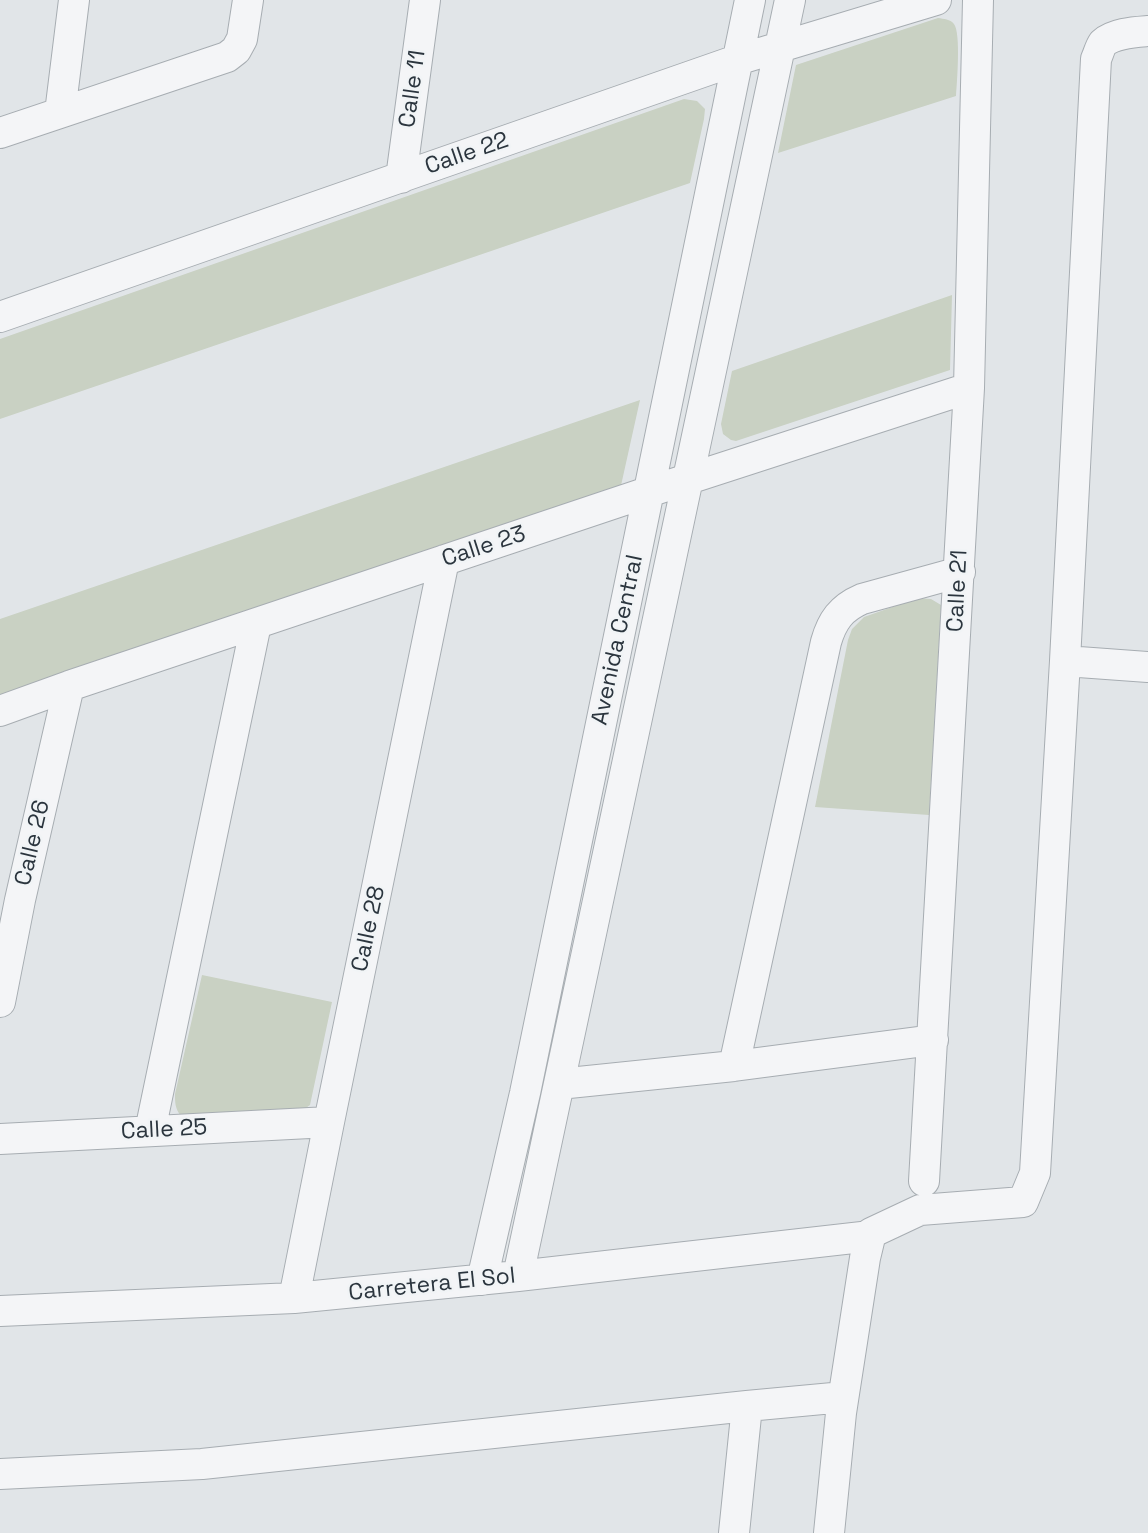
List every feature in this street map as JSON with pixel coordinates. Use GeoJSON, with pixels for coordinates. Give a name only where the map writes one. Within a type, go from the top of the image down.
{"type":"FeatureCollection","features":[{"type":"Feature","properties":{"kind":"street"},"geometry":{"type":"LineString","coordinates":[[60,113],[74,0]]}},
{"type":"Feature","properties":{"kind":"street"},"geometry":{"type":"LineString","coordinates":[[0,133],[227,57],[236,50],[242,39],[248,0]]}},
{"type":"Feature","properties":{"kind":"street","name":"Calle 11"},"geometry":{"type":"LineString","coordinates":[[401,178],[425,0]]}},
{"type":"Feature","properties":{"kind":"street","name":"Avenida Central"},"geometry":{"type":"LineString","coordinates":[[482,1280],[525,1093],[750,0]]}},
{"type":"Feature","properties":{"kind":"street","name":"Avenida Central"},"geometry":{"type":"LineString","coordinates":[[518,1276],[790,0]]}},
{"type":"Feature","properties":{"kind":"street","name":"Calle 22"},"geometry":{"type":"LineString","coordinates":[[0,317],[737,60],[936,0]]}},
{"type":"Feature","properties":{"kind":"street","name":"Calle 21"},"geometry":{"type":"LineString","coordinates":[[924,1181],[969,388],[978,0]]}},
{"type":"Feature","properties":{"kind":"street"},"geometry":{"type":"LineString","coordinates":[[829,1533],[841,1413],[871,1233],[920,1210],[1023,1202],[1035,1173],[1096,59],[1103,44],[1115,37],[1148,31]]}},
{"type":"Feature","properties":{"kind":"street","name":"Calle 23"},"geometry":{"type":"LineString","coordinates":[[0,711],[648,492],[969,388]]}},
{"type":"Feature","properties":{"kind":"street","name":"Calle 28"},"geometry":{"type":"LineString","coordinates":[[294,1298],[444,560]]}},
{"type":"Feature","properties":{"kind":"street"},"geometry":{"type":"LineString","coordinates":[[734,1066],[826,642],[835,618],[852,603],[862,599],[960,572]]}},
{"type":"Feature","properties":{"kind":"street"},"geometry":{"type":"LineString","coordinates":[[150,1131],[256,624]]}},
{"type":"Feature","properties":{"kind":"street"},"geometry":{"type":"LineString","coordinates":[[1065,661],[1148,667]]}},
{"type":"Feature","properties":{"kind":"street","name":"Calle 26"},"geometry":{"type":"LineString","coordinates":[[0,1002],[10,904],[69,686]]}},
{"type":"Feature","properties":{"kind":"street"},"geometry":{"type":"LineString","coordinates":[[559,1084],[734,1066],[933,1040]]}},
{"type":"Feature","properties":{"kind":"street","name":"Calle 25"},"geometry":{"type":"LineString","coordinates":[[0,1139],[329,1122]]}},
{"type":"Feature","properties":{"kind":"street","name":"Carretera El Sol"},"geometry":{"type":"LineString","coordinates":[[0,1311],[294,1298],[482,1280],[862,1237]]}},
{"type":"Feature","properties":{"kind":"street"},"geometry":{"type":"LineString","coordinates":[[0,1475],[202,1464],[834,1398]]}},
{"type":"Feature","properties":{"kind":"street"},"geometry":{"type":"LineString","coordinates":[[734,1533],[747,1406]]}},
{"type":"Feature","properties":{"kind":"shaded area"},"geometry":{"type":"Polygon","coordinates":[[[938,18],[951,21],[956,29],[956,96],[778,153],[796,65],[938,18]]]}},
{"type":"Feature","properties":{"kind":"shaded area"},"geometry":{"type":"Polygon","coordinates":[[[684,99],[697,101],[705,109],[690,183],[0,419],[0,339],[684,99]]]}},
{"type":"Feature","properties":{"kind":"shaded area"},"geometry":{"type":"Polygon","coordinates":[[[952,295],[950,370],[736,441],[723,434],[721,424],[732,371],[952,295]]]}},
{"type":"Feature","properties":{"kind":"shaded area"},"geometry":{"type":"Polygon","coordinates":[[[640,400],[620,490],[0,702],[0,619],[640,400]]]}},
{"type":"Feature","properties":{"kind":"shaded area"},"geometry":{"type":"Polygon","coordinates":[[[918,598],[931,599],[941,605],[929,815],[815,807],[852,629],[864,617],[918,598]]]}},
{"type":"Feature","properties":{"kind":"shaded area"},"geometry":{"type":"Polygon","coordinates":[[[202,975],[332,1002],[310,1105],[303,1110],[181,1116],[176,1108],[175,1094],[202,975]]]}}]}
